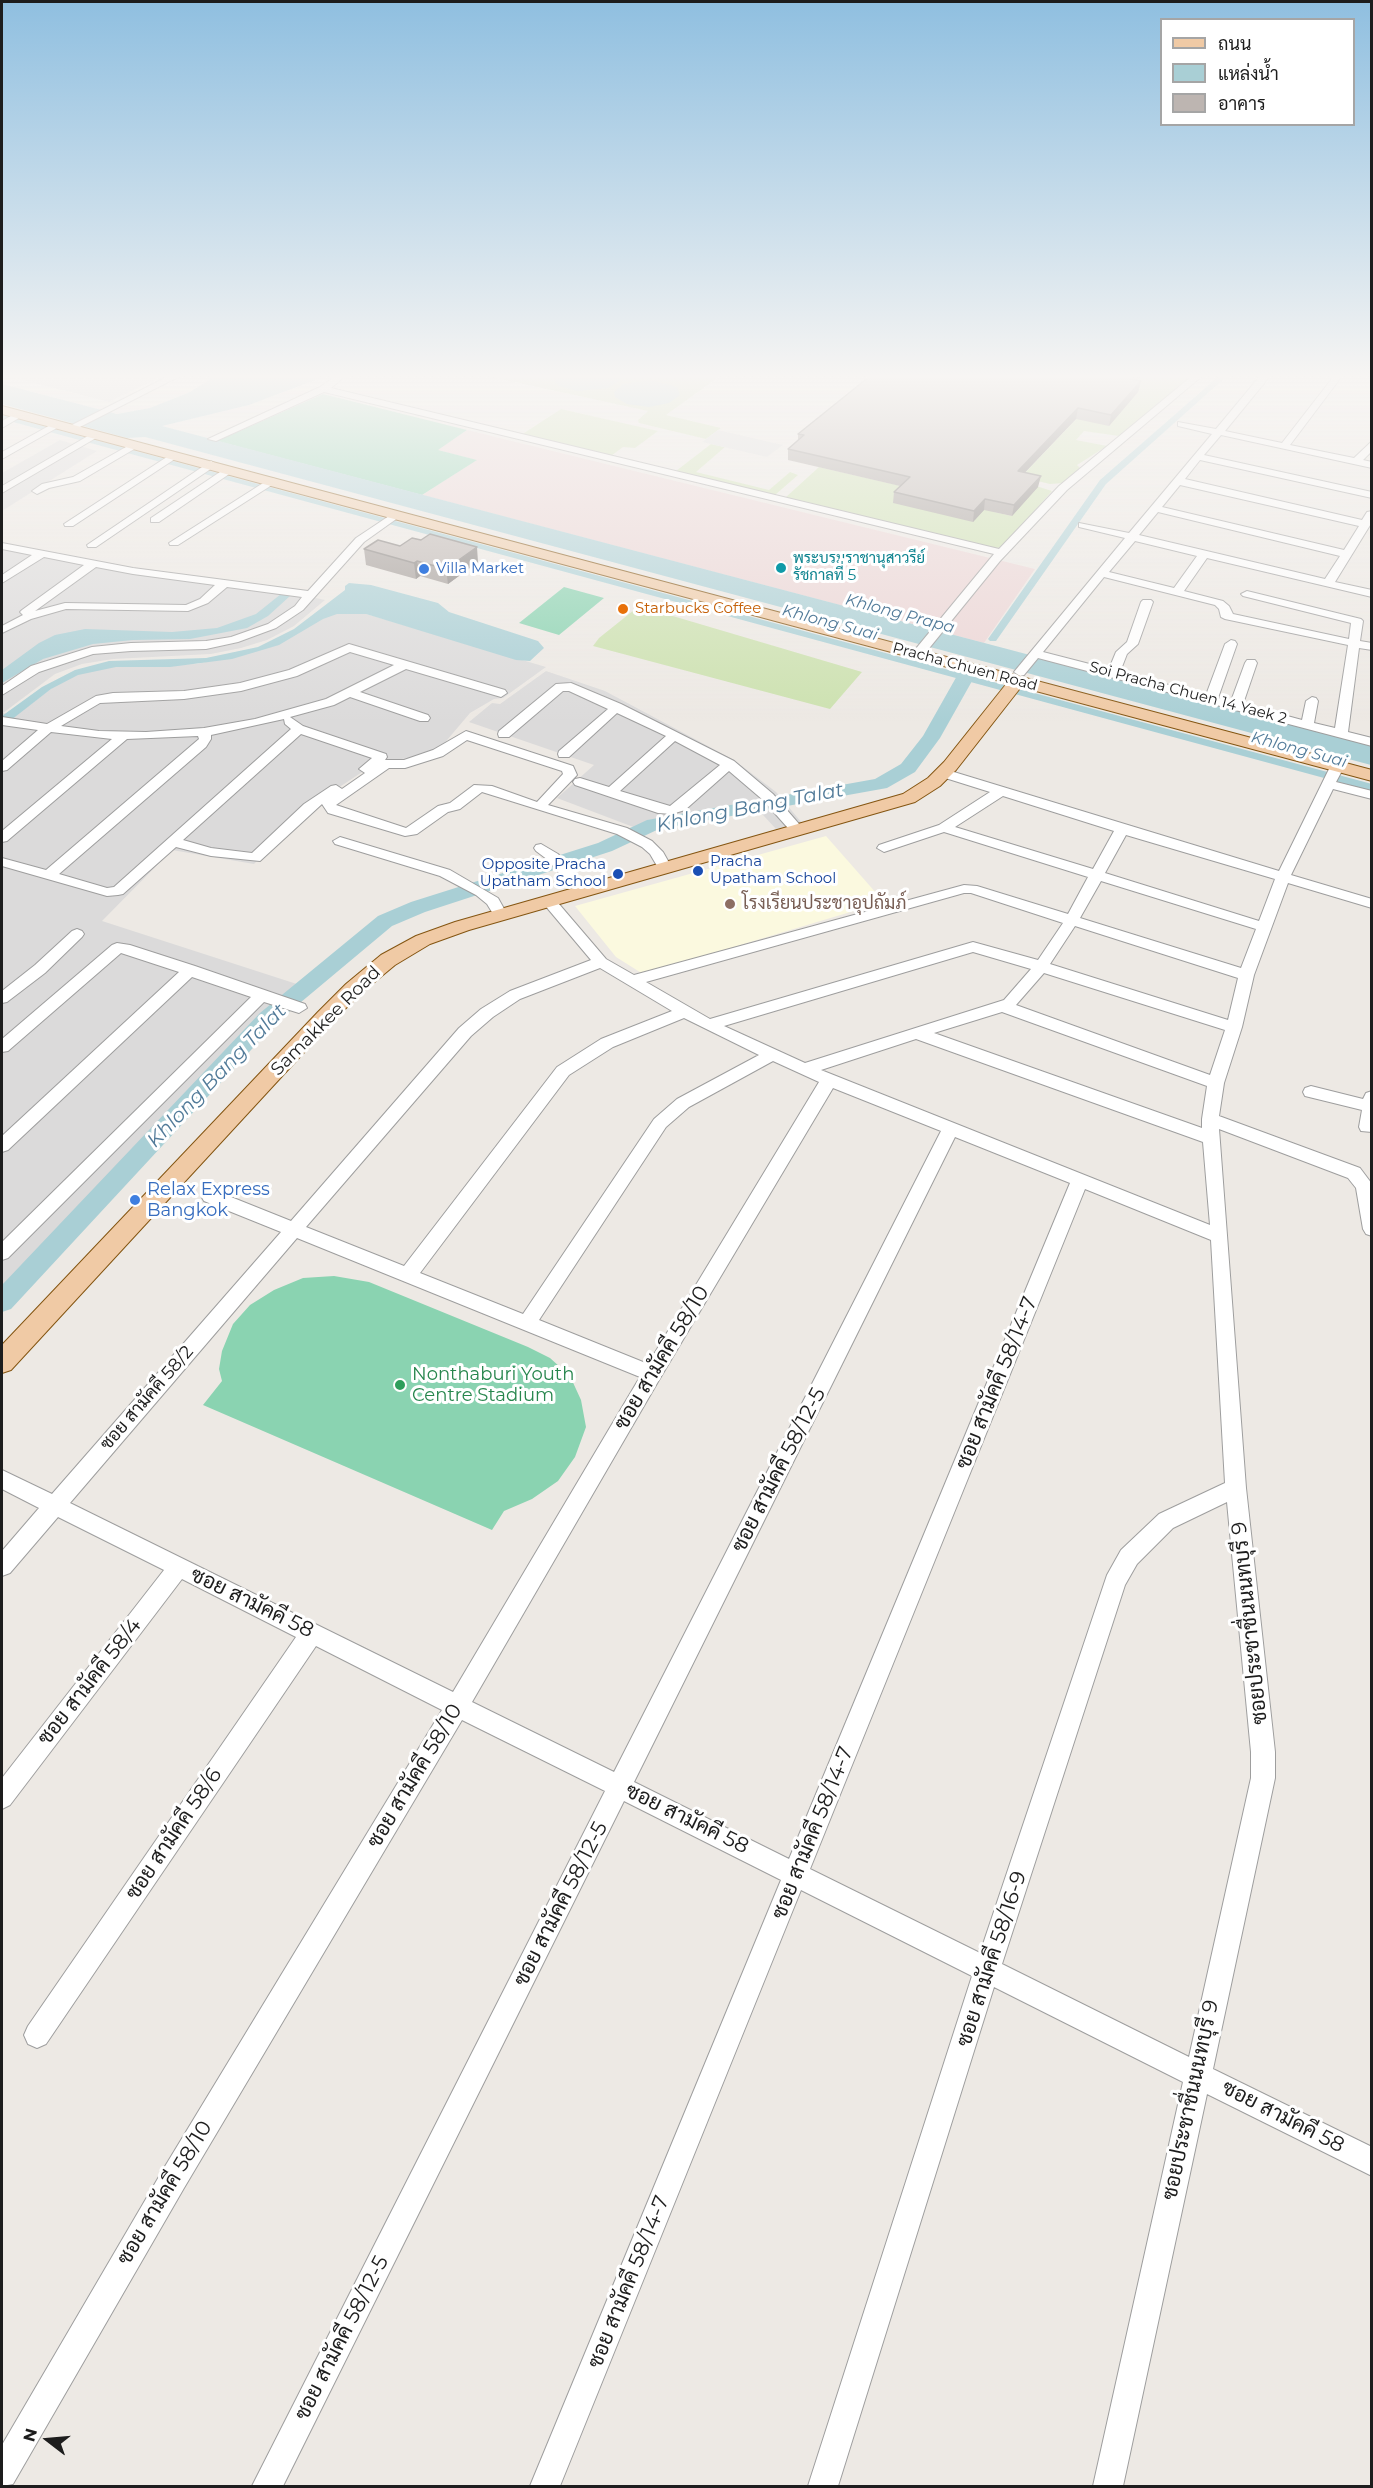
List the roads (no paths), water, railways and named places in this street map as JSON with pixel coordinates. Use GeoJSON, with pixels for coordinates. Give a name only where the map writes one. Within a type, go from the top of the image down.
{"type":"FeatureCollection","features":[{"type":"Feature","properties":{"kind":"main road","name":"Pracha Chuen Road"},"geometry":{"type":"LineString","coordinates":[[302,492],[920,651],[1014,684],[1333,776],[1371,776]]}},
{"type":"Feature","properties":{"kind":"main road","name":"Samakkee Road"},"geometry":{"type":"LineString","coordinates":[[2,1362],[353,989],[376,969],[406,949],[438,934],[500,914],[895,804],[921,792],[944,773],[1014,684]]}},
{"type":"Feature","properties":{"kind":"street"},"geometry":{"type":"LineString","coordinates":[[69,524],[118,492]]}},
{"type":"Feature","properties":{"kind":"street"},"geometry":{"type":"LineString","coordinates":[[92,545],[168,492]]}},
{"type":"Feature","properties":{"kind":"street"},"geometry":{"type":"LineString","coordinates":[[155,520],[196,492]]}},
{"type":"Feature","properties":{"kind":"street"},"geometry":{"type":"LineString","coordinates":[[174,543],[253,492]]}},
{"type":"Feature","properties":{"kind":"street"},"geometry":{"type":"LineString","coordinates":[[750,492],[1002,553]]}},
{"type":"Feature","properties":{"kind":"street"},"geometry":{"type":"LineString","coordinates":[[920,651],[1002,553],[1059,492]]}},
{"type":"Feature","properties":{"kind":"street"},"geometry":{"type":"LineString","coordinates":[[1014,684],[1034,654],[1169,492]]}},
{"type":"Feature","properties":{"kind":"street"},"geometry":{"type":"LineString","coordinates":[[1226,492],[1365,524]]}},
{"type":"Feature","properties":{"kind":"street"},"geometry":{"type":"LineString","coordinates":[[1155,508],[1347,554]]}},
{"type":"Feature","properties":{"kind":"street"},"geometry":{"type":"LineString","coordinates":[[1328,584],[1371,514]]}},
{"type":"Feature","properties":{"kind":"street"},"geometry":{"type":"LineString","coordinates":[[2,691],[35,669],[92,651],[131,647],[190,647],[234,640],[280,621],[311,595],[360,540],[393,517]]}},
{"type":"Feature","properties":{"kind":"street"},"geometry":{"type":"LineString","coordinates":[[1083,525],[1371,594]]}},
{"type":"Feature","properties":{"kind":"street"},"geometry":{"type":"LineString","coordinates":[[2,546],[93,564],[311,595]]}},
{"type":"Feature","properties":{"kind":"street"},"geometry":{"type":"LineString","coordinates":[[2,580],[40,554]]}},
{"type":"Feature","properties":{"kind":"street"},"geometry":{"type":"LineString","coordinates":[[1177,592],[1204,554]]}},
{"type":"Feature","properties":{"kind":"street"},"geometry":{"type":"LineString","coordinates":[[4,628],[93,564]]}},
{"type":"Feature","properties":{"kind":"street"},"geometry":{"type":"LineString","coordinates":[[1101,573],[1224,605],[1223,612],[1229,617],[1371,646]]}},
{"type":"Feature","properties":{"kind":"street"},"geometry":{"type":"LineString","coordinates":[[40,602],[65,606],[188,608],[204,601],[225,584]]}},
{"type":"Feature","properties":{"kind":"street"},"geometry":{"type":"LineString","coordinates":[[1247,594],[1353,618],[1358,624],[1341,733]]}},
{"type":"Feature","properties":{"kind":"street"},"geometry":{"type":"LineString","coordinates":[[1113,674],[1122,652],[1132,644],[1148,602]]}},
{"type":"Feature","properties":{"kind":"street"},"geometry":{"type":"LineString","coordinates":[[4,628],[34,615],[65,606]]}},
{"type":"Feature","properties":{"kind":"street"},"geometry":{"type":"LineString","coordinates":[[1211,699],[1232,644]]}},
{"type":"Feature","properties":{"kind":"street"},"geometry":{"type":"LineString","coordinates":[[2,767],[47,729],[88,704],[105,698],[173,696],[241,687],[293,673],[349,648],[501,693]]}},
{"type":"Feature","properties":{"kind":"street","name":"Soi Pracha Chuen 14 Yaek 2"},"geometry":{"type":"LineString","coordinates":[[1034,654],[1371,741]]}},
{"type":"Feature","properties":{"kind":"street"},"geometry":{"type":"LineString","coordinates":[[1236,706],[1251,663]]}},
{"type":"Feature","properties":{"kind":"street"},"geometry":{"type":"LineString","coordinates":[[6,722],[78,734],[146,736],[204,732],[283,716],[352,693],[406,664]]}},
{"type":"Feature","properties":{"kind":"street"},"geometry":{"type":"LineString","coordinates":[[504,734],[560,687],[571,687],[617,707],[729,764],[768,797],[792,824]]}},
{"type":"Feature","properties":{"kind":"street"},"geometry":{"type":"LineString","coordinates":[[352,693],[424,718]]}},
{"type":"Feature","properties":{"kind":"street"},"geometry":{"type":"LineString","coordinates":[[1308,724],[1312,701]]}},
{"type":"Feature","properties":{"kind":"street"},"geometry":{"type":"LineString","coordinates":[[564,754],[617,707]]}},
{"type":"Feature","properties":{"kind":"street"},"geometry":{"type":"LineString","coordinates":[[172,842],[211,852],[255,858],[264,852],[309,807],[381,757],[298,729],[283,716]]}},
{"type":"Feature","properties":{"kind":"street"},"geometry":{"type":"LineString","coordinates":[[2,862],[115,892],[123,888],[298,729]]}},
{"type":"Feature","properties":{"kind":"street"},"geometry":{"type":"LineString","coordinates":[[49,875],[201,744],[205,739],[204,732]]}},
{"type":"Feature","properties":{"kind":"street"},"geometry":{"type":"LineString","coordinates":[[539,807],[570,775],[568,768],[466,735],[438,753],[405,764],[386,764],[329,804],[333,810],[405,832],[412,831],[443,809],[455,806],[479,788],[487,789],[539,807],[621,831],[647,844],[656,852],[665,868]]}},
{"type":"Feature","properties":{"kind":"street"},"geometry":{"type":"LineString","coordinates":[[609,793],[674,735]]}},
{"type":"Feature","properties":{"kind":"street"},"geometry":{"type":"LineString","coordinates":[[2,838],[123,736]]}},
{"type":"Feature","properties":{"kind":"street"},"geometry":{"type":"LineString","coordinates":[[580,782],[663,810],[672,810],[680,807],[729,764]]}},
{"type":"Feature","properties":{"kind":"street"},"geometry":{"type":"LineString","coordinates":[[944,773],[1122,830],[1371,904]]}},
{"type":"Feature","properties":{"kind":"street"},"geometry":{"type":"LineString","coordinates":[[1333,776],[1371,795]]}},
{"type":"Feature","properties":{"kind":"street","name":"ซอยประชาชื่นนนทบุรี 9"},"geometry":{"type":"LineString","coordinates":[[1108,2487],[1263,1778],[1263,1752],[1236,1488],[1220,1236],[1210,1129],[1216,1083],[1234,1028],[1246,975],[1264,927],[1283,878],[1333,776]]}},
{"type":"Feature","properties":{"kind":"street"},"geometry":{"type":"LineString","coordinates":[[884,848],[944,828],[1001,790]]}},
{"type":"Feature","properties":{"kind":"street"},"geometry":{"type":"LineString","coordinates":[[944,828],[1264,927]]}},
{"type":"Feature","properties":{"kind":"street"},"geometry":{"type":"LineString","coordinates":[[804,1069],[1013,1001],[1041,967],[1071,922],[1122,830]]}},
{"type":"Feature","properties":{"kind":"street"},"geometry":{"type":"LineString","coordinates":[[340,841],[445,873],[475,888],[492,901],[500,914]]}},
{"type":"Feature","properties":{"kind":"street"},"geometry":{"type":"LineString","coordinates":[[541,848],[553,857],[582,891]]}},
{"type":"Feature","properties":{"kind":"street"},"geometry":{"type":"LineString","coordinates":[[630,981],[964,889],[972,889],[1071,922],[1246,975]]}},
{"type":"Feature","properties":{"kind":"street"},"geometry":{"type":"LineString","coordinates":[[548,900],[601,962],[708,1025],[829,1080],[1220,1236]]}},
{"type":"Feature","properties":{"kind":"street"},"geometry":{"type":"LineString","coordinates":[[2,998],[40,969],[77,934]]}},
{"type":"Feature","properties":{"kind":"street"},"geometry":{"type":"LineString","coordinates":[[708,1025],[973,947],[1234,1028]]}},
{"type":"Feature","properties":{"kind":"street"},"geometry":{"type":"LineString","coordinates":[[2,1047],[117,948],[125,948],[299,1008]]}},
{"type":"Feature","properties":{"kind":"street","name":"ซอย สามัคคี 58/2"},"geometry":{"type":"LineString","coordinates":[[2,1566],[453,1045],[478,1020],[515,995],[601,962]]}},
{"type":"Feature","properties":{"kind":"street"},"geometry":{"type":"LineString","coordinates":[[2,1146],[190,970]]}},
{"type":"Feature","properties":{"kind":"street"},"geometry":{"type":"LineString","coordinates":[[2,1253],[268,997]]}},
{"type":"Feature","properties":{"kind":"street"},"geometry":{"type":"LineString","coordinates":[[1002,1006],[1216,1083]]}},
{"type":"Feature","properties":{"kind":"street"},"geometry":{"type":"LineString","coordinates":[[408,1275],[563,1071],[607,1043],[683,1012]]}},
{"type":"Feature","properties":{"kind":"street"},"geometry":{"type":"LineString","coordinates":[[916,1033],[1210,1129],[1354,1173],[1364,1186],[1371,1229]]}},
{"type":"Feature","properties":{"kind":"street"},"geometry":{"type":"LineString","coordinates":[[527,1323],[660,1123],[682,1103],[772,1055]]}},
{"type":"Feature","properties":{"kind":"street","name":"ซอย สามัคคี 58/10"},"geometry":{"type":"LineString","coordinates":[[2,2473],[174,2178],[829,1080]]}},
{"type":"Feature","properties":{"kind":"street"},"geometry":{"type":"LineString","coordinates":[[1311,1092],[1371,1102],[1367,1127]]}},
{"type":"Feature","properties":{"kind":"street","name":"ซอย สามัคคี 58/12-5"},"geometry":{"type":"LineString","coordinates":[[267,2487],[951,1128]]}},
{"type":"Feature","properties":{"kind":"street","name":"ซอย สามัคคี 58/14-7"},"geometry":{"type":"LineString","coordinates":[[545,2487],[1080,1179]]}},
{"type":"Feature","properties":{"kind":"street"},"geometry":{"type":"LineString","coordinates":[[210,1196],[652,1374]]}},
{"type":"Feature","properties":{"kind":"street","name":"ซอย สามัคคี 58"},"geometry":{"type":"LineString","coordinates":[[2,1479],[796,1873],[1371,2162]]}},
{"type":"Feature","properties":{"kind":"street","name":"ซอย สามัคคี 58/16-9"},"geometry":{"type":"LineString","coordinates":[[823,2487],[987,1970],[1115,1582],[1129,1557],[1166,1521],[1236,1488]]}},
{"type":"Feature","properties":{"kind":"street","name":"ซอย สามัคคี 58/4"},"geometry":{"type":"LineString","coordinates":[[2,1797],[179,1567]]}},
{"type":"Feature","properties":{"kind":"street","name":"ซอย สามัคคี 58/6"},"geometry":{"type":"LineString","coordinates":[[37,2035],[312,1633]]}},
{"type":"Feature","properties":{"kind":"water"},"geometry":{"type":"Polygon","coordinates":[[[351,492],[413,492],[1371,745],[1371,765],[351,492]]]}},
{"type":"Feature","properties":{"kind":"water"},"geometry":{"type":"Polygon","coordinates":[[[349,583],[371,585],[438,603],[449,612],[538,641],[544,648],[530,661],[516,660],[366,614],[337,614],[323,619],[279,645],[232,659],[170,667],[116,667],[78,675],[51,689],[2,727],[2,716],[42,687],[75,670],[109,661],[206,658],[258,647],[294,629],[345,590],[345,586],[349,583]]]}},
{"type":"Feature","properties":{"kind":"water"},"geometry":{"type":"Polygon","coordinates":[[[281,594],[290,596],[268,616],[247,628],[190,639],[133,640],[93,644],[43,659],[2,683],[2,670],[39,643],[55,635],[85,629],[172,632],[217,628],[256,614],[281,594]]]}},
{"type":"Feature","properties":{"kind":"waterway","name":"Khlong Suai"},"geometry":{"type":"LineString","coordinates":[[284,492],[1372,788]]}},
{"type":"Feature","properties":{"kind":"waterway","name":"Khlong Bang Talat"},"geometry":{"type":"LineString","coordinates":[[993,639],[1096,492]]}},
{"type":"Feature","properties":{"kind":"waterway","name":"Khlong Bang Talat"},"geometry":{"type":"LineString","coordinates":[[2,1302],[268,1018],[385,921],[418,907],[605,847],[654,824],[880,784],[908,768],[931,738],[967,674]]}},
{"type":"Feature","properties":{"kind":"place","name":"พระบรมราชานุสาวรีย์ รัชกาลที่ 5"},"geometry":{"type":"Point","coordinates":[781,568]}},
{"type":"Feature","properties":{"kind":"place","name":"Villa Market"},"geometry":{"type":"Point","coordinates":[424,569]}},
{"type":"Feature","properties":{"kind":"place","name":"Starbucks Coffee"},"geometry":{"type":"Point","coordinates":[623,609]}},
{"type":"Feature","properties":{"kind":"place","name":"Pracha Upatham School"},"geometry":{"type":"Point","coordinates":[698,871]}},
{"type":"Feature","properties":{"kind":"place","name":"Opposite Pracha Upatham School"},"geometry":{"type":"Point","coordinates":[618,874]}},
{"type":"Feature","properties":{"kind":"place","name":"โรงเรียนประชาอุปถัมภ์"},"geometry":{"type":"Point","coordinates":[730,904]}},
{"type":"Feature","properties":{"kind":"place","name":"Relax Express Bangkok"},"geometry":{"type":"Point","coordinates":[135,1200]}},
{"type":"Feature","properties":{"kind":"place","name":"Nonthaburi Youth Centre Stadium"},"geometry":{"type":"Point","coordinates":[400,1385]}},
{"type":"Feature","properties":{"kind":"water label","name":"Khlong Prapa"},"geometry":{"type":"Point","coordinates":[900,614]}}]}
